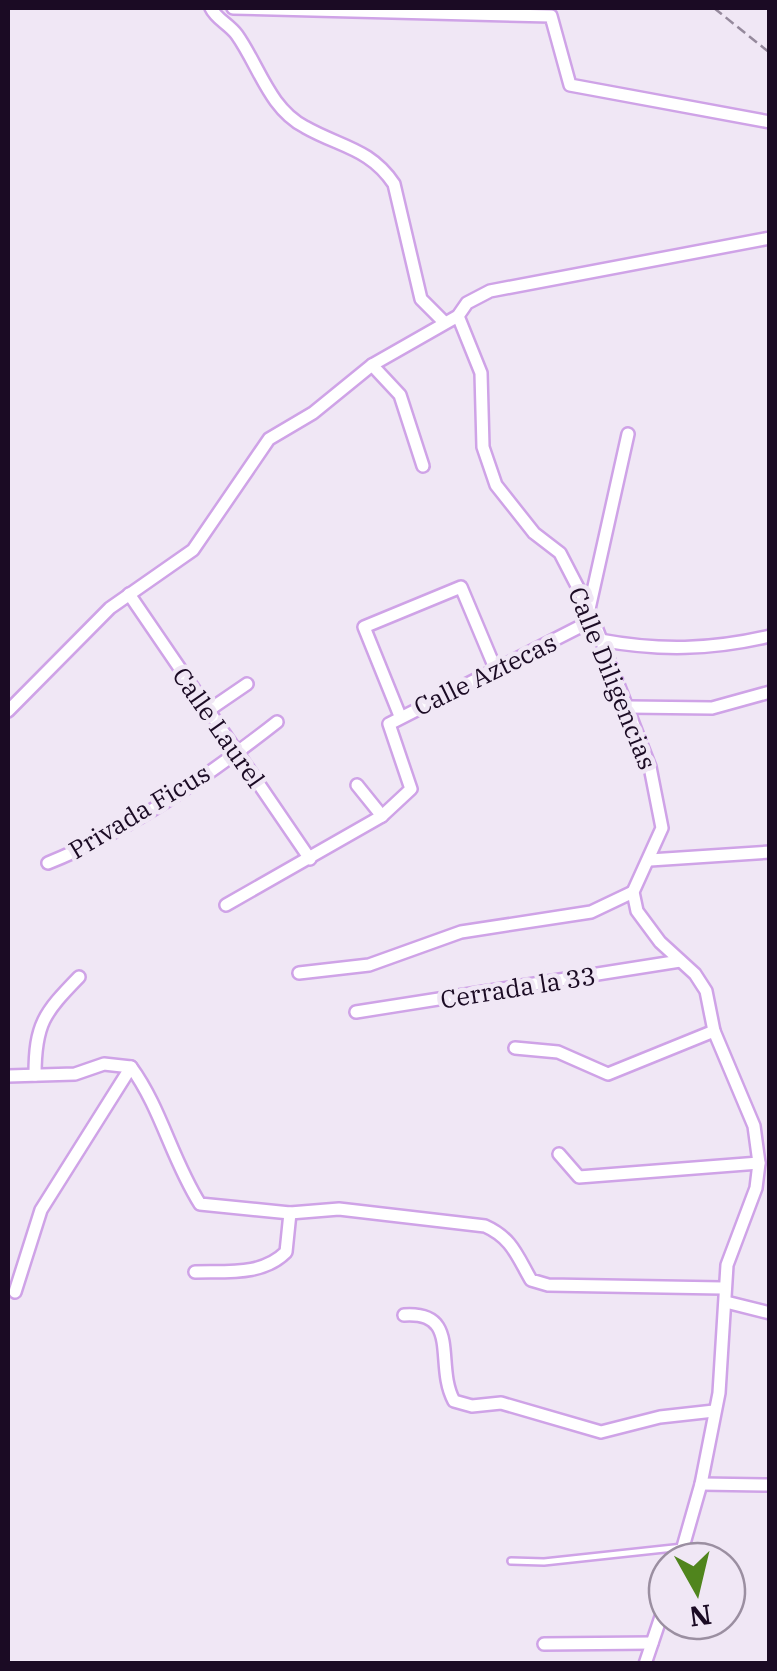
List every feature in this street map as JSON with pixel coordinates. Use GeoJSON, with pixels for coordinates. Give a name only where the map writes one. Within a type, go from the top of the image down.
{"type":"FeatureCollection","features":[{"type":"Feature","properties":{"kind":"street"},"geometry":{"type":"LineString","coordinates":[[211,8],[236,33],[266,87],[288,114],[303,126],[365,152],[387,173],[394,184],[421,299],[444,322]]}},
{"type":"Feature","properties":{"kind":"street"},"geometry":{"type":"LineString","coordinates":[[232,8],[551,16],[570,85],[770,122]]}},
{"type":"Feature","properties":{"kind":"street"},"geometry":{"type":"LineString","coordinates":[[8,711],[80,634],[128,594],[193,550],[269,440],[312,413],[372,365],[458,316],[467,302],[490,291],[770,238]]}},
{"type":"Feature","properties":{"kind":"street","name":"Calle Diligencias"},"geometry":{"type":"LineString","coordinates":[[458,316],[481,373],[483,447],[496,485],[534,534],[560,553],[591,614],[629,706],[658,798],[662,828],[633,892]]}},
{"type":"Feature","properties":{"kind":"street"},"geometry":{"type":"LineString","coordinates":[[372,365],[400,396],[423,466]]}},
{"type":"Feature","properties":{"kind":"street"},"geometry":{"type":"LineString","coordinates":[[591,614],[628,434]]}},
{"type":"Feature","properties":{"kind":"street"},"geometry":{"type":"LineString","coordinates":[[400,716],[364,627],[460,587],[494,668]]}},
{"type":"Feature","properties":{"kind":"street","name":"Calle Laurel"},"geometry":{"type":"LineString","coordinates":[[128,594],[310,859]]}},
{"type":"Feature","properties":{"kind":"street","name":"Calle Aztecas"},"geometry":{"type":"LineString","coordinates":[[226,905],[382,816],[411,790],[388,724],[591,614]]}},
{"type":"Feature","properties":{"kind":"street"},"geometry":{"type":"LineString","coordinates":[[600,640],[649,649],[702,648],[770,636]]}},
{"type":"Feature","properties":{"kind":"street"},"geometry":{"type":"LineString","coordinates":[[206,712],[246,684]]}},
{"type":"Feature","properties":{"kind":"street"},"geometry":{"type":"LineString","coordinates":[[629,706],[712,708],[770,692]]}},
{"type":"Feature","properties":{"kind":"street","name":"Privada Ficus"},"geometry":{"type":"LineString","coordinates":[[48,863],[208,774],[277,722]]}},
{"type":"Feature","properties":{"kind":"street"},"geometry":{"type":"LineString","coordinates":[[357,785],[382,816]]}},
{"type":"Feature","properties":{"kind":"street"},"geometry":{"type":"LineString","coordinates":[[650,860],[770,852]]}},
{"type":"Feature","properties":{"kind":"street"},"geometry":{"type":"LineString","coordinates":[[298,973],[369,965],[461,932],[591,912],[633,892],[645,926],[706,991],[714,1030],[742,1091],[759,1163],[756,1188],[722,1288],[726,1302],[714,1411],[701,1484],[684,1541]]}},
{"type":"Feature","properties":{"kind":"street","name":"Cerrada la 33"},"geometry":{"type":"LineString","coordinates":[[356,1012],[680,961]]}},
{"type":"Feature","properties":{"kind":"street"},"geometry":{"type":"LineString","coordinates":[[35,1075],[35,1035],[47,1010],[79,976]]}},
{"type":"Feature","properties":{"kind":"street"},"geometry":{"type":"LineString","coordinates":[[515,1048],[558,1052],[608,1074],[714,1030]]}},
{"type":"Feature","properties":{"kind":"street"},"geometry":{"type":"LineString","coordinates":[[8,1076],[75,1074],[104,1064],[131,1067],[149,1092],[168,1141],[200,1204],[290,1213],[340,1210],[485,1226],[503,1234],[514,1246],[531,1280],[548,1286],[722,1288]]}},
{"type":"Feature","properties":{"kind":"street"},"geometry":{"type":"LineString","coordinates":[[15,1292],[41,1210],[131,1067]]}},
{"type":"Feature","properties":{"kind":"street"},"geometry":{"type":"LineString","coordinates":[[559,1154],[579,1177],[759,1163]]}},
{"type":"Feature","properties":{"kind":"street"},"geometry":{"type":"LineString","coordinates":[[195,1272],[251,1270],[274,1264],[286,1252],[290,1213]]}},
{"type":"Feature","properties":{"kind":"street"},"geometry":{"type":"LineString","coordinates":[[726,1302],[770,1313]]}},
{"type":"Feature","properties":{"kind":"street"},"geometry":{"type":"LineString","coordinates":[[404,1314],[424,1314],[438,1324],[444,1340],[444,1384],[454,1401],[472,1406],[501,1402],[601,1432],[660,1416],[714,1411]]}},
{"type":"Feature","properties":{"kind":"street"},"geometry":{"type":"LineString","coordinates":[[701,1484],[770,1485]]}},
{"type":"Feature","properties":{"kind":"street"},"geometry":{"type":"LineString","coordinates":[[544,1644],[652,1643],[645,1664]]}},
{"type":"Feature","properties":{"kind":"lane"},"geometry":{"type":"LineString","coordinates":[[512,1561],[544,1562],[647,1550]]}},
{"type":"Feature","properties":{"kind":"path"},"geometry":{"type":"LineString","coordinates":[[714,8],[770,53]]}}]}
